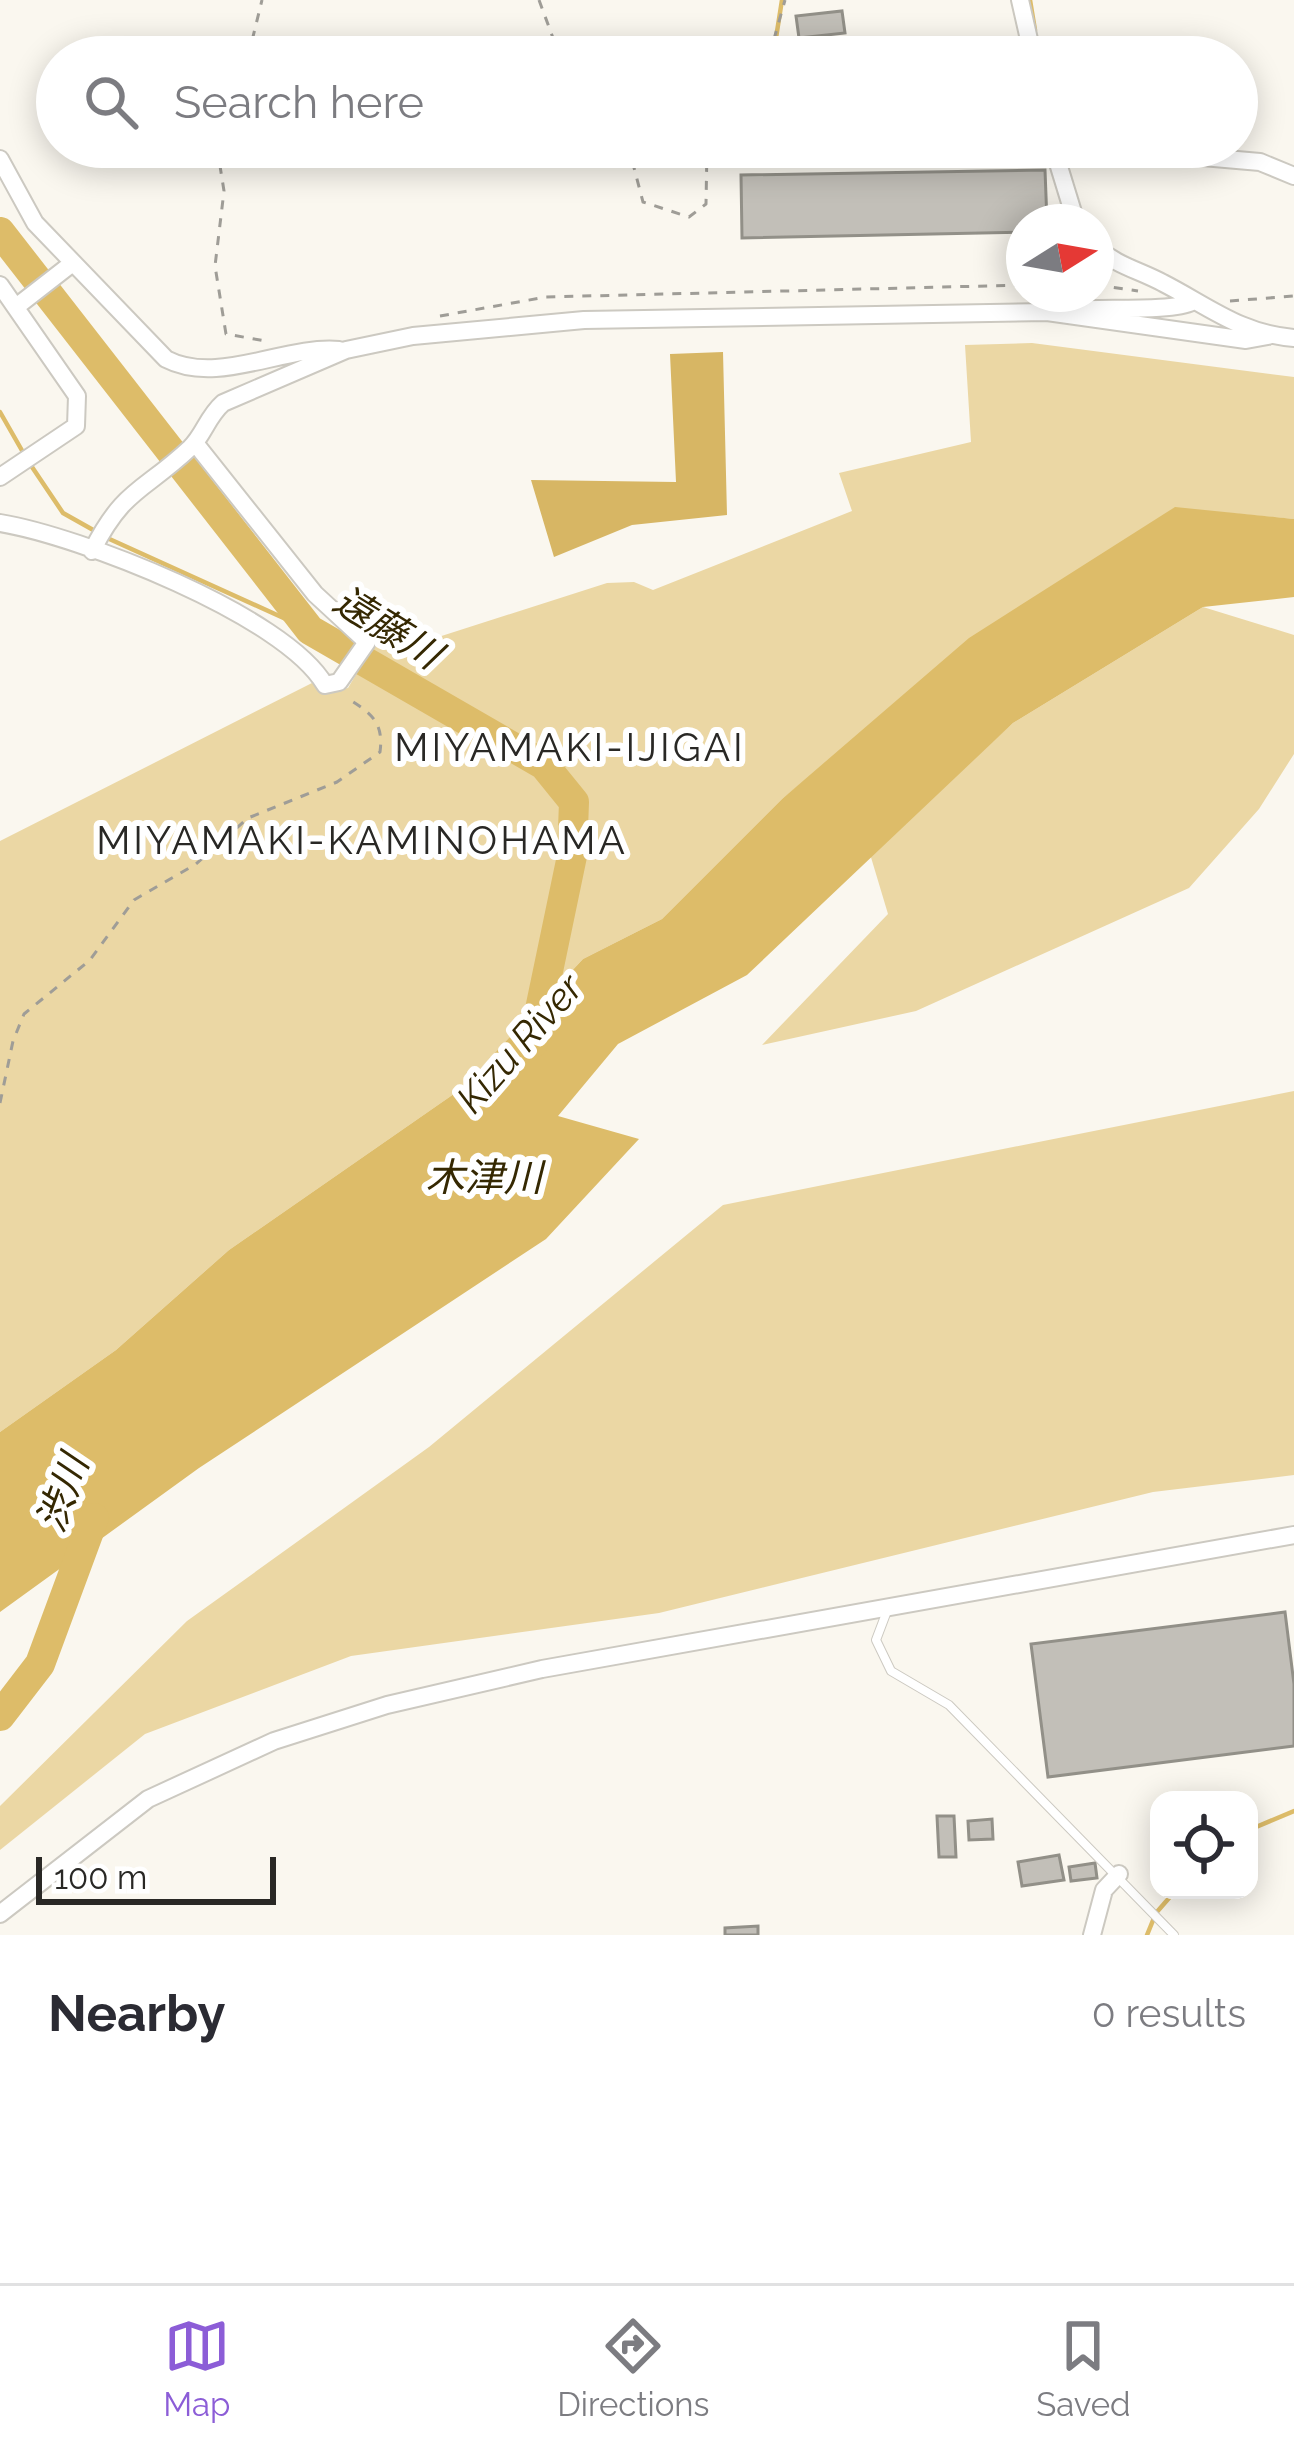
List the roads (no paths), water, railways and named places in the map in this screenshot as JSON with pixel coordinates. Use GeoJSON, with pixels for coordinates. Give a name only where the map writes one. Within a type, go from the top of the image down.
{"type":"FeatureCollection","features":[{"type":"Feature","properties":{"kind":"street"},"geometry":{"type":"LineString","coordinates":[[1020,0],[1028,36]]}},
{"type":"Feature","properties":{"kind":"street"},"geometry":{"type":"LineString","coordinates":[[0,159],[34,223],[66,268],[166,359],[180,366],[216,368],[309,347],[346,350]]}},
{"type":"Feature","properties":{"kind":"street"},"geometry":{"type":"LineString","coordinates":[[1258,162],[1294,176]]}},
{"type":"Feature","properties":{"kind":"street"},"geometry":{"type":"LineString","coordinates":[[1059,168],[1070,204]]}},
{"type":"Feature","properties":{"kind":"street"},"geometry":{"type":"LineString","coordinates":[[1114,263],[1268,336]]}},
{"type":"Feature","properties":{"kind":"street"},"geometry":{"type":"LineString","coordinates":[[21,303],[66,268]]}},
{"type":"Feature","properties":{"kind":"street"},"geometry":{"type":"LineString","coordinates":[[0,285],[21,303],[77,396],[76,426],[0,477]]}},
{"type":"Feature","properties":{"kind":"street"},"geometry":{"type":"LineString","coordinates":[[1114,305],[1180,308],[1192,302]]}},
{"type":"Feature","properties":{"kind":"street"},"geometry":{"type":"LineString","coordinates":[[92,550],[113,509],[195,443],[206,417],[223,403],[346,350],[413,336],[584,320],[1046,312],[1246,340],[1294,338]]}},
{"type":"Feature","properties":{"kind":"street"},"geometry":{"type":"LineString","coordinates":[[0,523],[44,530],[230,610],[284,644],[325,685],[339,682],[367,642],[315,594],[195,443]]}},
{"type":"Feature","properties":{"kind":"street"},"geometry":{"type":"LineString","coordinates":[[0,1914],[148,1799],[274,1742],[387,1705],[542,1669],[1294,1535]]}},
{"type":"Feature","properties":{"kind":"street"},"geometry":{"type":"LineString","coordinates":[[1268,1539],[1294,1548]]}},
{"type":"Feature","properties":{"kind":"street"},"geometry":{"type":"LineString","coordinates":[[1092,1935],[1104,1890],[1119,1874]]}},
{"type":"Feature","properties":{"kind":"lane"},"geometry":{"type":"LineString","coordinates":[[889,1605],[876,1640],[891,1671],[949,1705],[1173,1933]]}},
{"type":"Feature","properties":{"kind":"water","name":"木津川"},"geometry":{"type":"Polygon","coordinates":[[[1175,507],[1294,519],[1294,597],[1203,607],[1013,723],[747,975],[618,1044],[558,1116],[639,1139],[546,1239],[199,1468],[0,1612],[0,1432],[116,1350],[229,1250],[461,1089],[583,959],[662,919],[782,799],[969,638],[1175,507]]]}},
{"type":"Feature","properties":{"kind":"waterway"},"geometry":{"type":"LineString","coordinates":[[776,36],[782,0]]}},
{"type":"Feature","properties":{"kind":"waterway"},"geometry":{"type":"LineString","coordinates":[[1030,0],[1035,30]]}},
{"type":"Feature","properties":{"kind":"waterway","name":"遠藤川"},"geometry":{"type":"LineString","coordinates":[[0,232],[310,630],[544,765],[574,802],[572,856],[533,1043]]}},
{"type":"Feature","properties":{"kind":"waterway"},"geometry":{"type":"LineString","coordinates":[[0,412],[24,454]]}},
{"type":"Feature","properties":{"kind":"waterway"},"geometry":{"type":"LineString","coordinates":[[30,464],[63,513],[95,531]]}},
{"type":"Feature","properties":{"kind":"waterway"},"geometry":{"type":"LineString","coordinates":[[105,537],[310,630]]}},
{"type":"Feature","properties":{"kind":"waterway","name":"渋川"},"geometry":{"type":"LineString","coordinates":[[0,1716],[40,1664],[94,1518]]}},
{"type":"Feature","properties":{"kind":"waterway"},"geometry":{"type":"LineString","coordinates":[[1258,1826],[1294,1811]]}},
{"type":"Feature","properties":{"kind":"waterway"},"geometry":{"type":"LineString","coordinates":[[1147,1935],[1168,1899]]}},
{"type":"Feature","properties":{"kind":"district","name":"MIYAMAKI-IJIGAI"},"geometry":{"type":"Point","coordinates":[570,747]}},
{"type":"Feature","properties":{"kind":"district","name":"MIYAMAKI-KAMINOHAMA"},"geometry":{"type":"Point","coordinates":[362,840]}},
{"type":"Feature","properties":{"kind":"water label","name":"Kizu River"},"geometry":{"type":"Point","coordinates":[519,1043]}}]}
